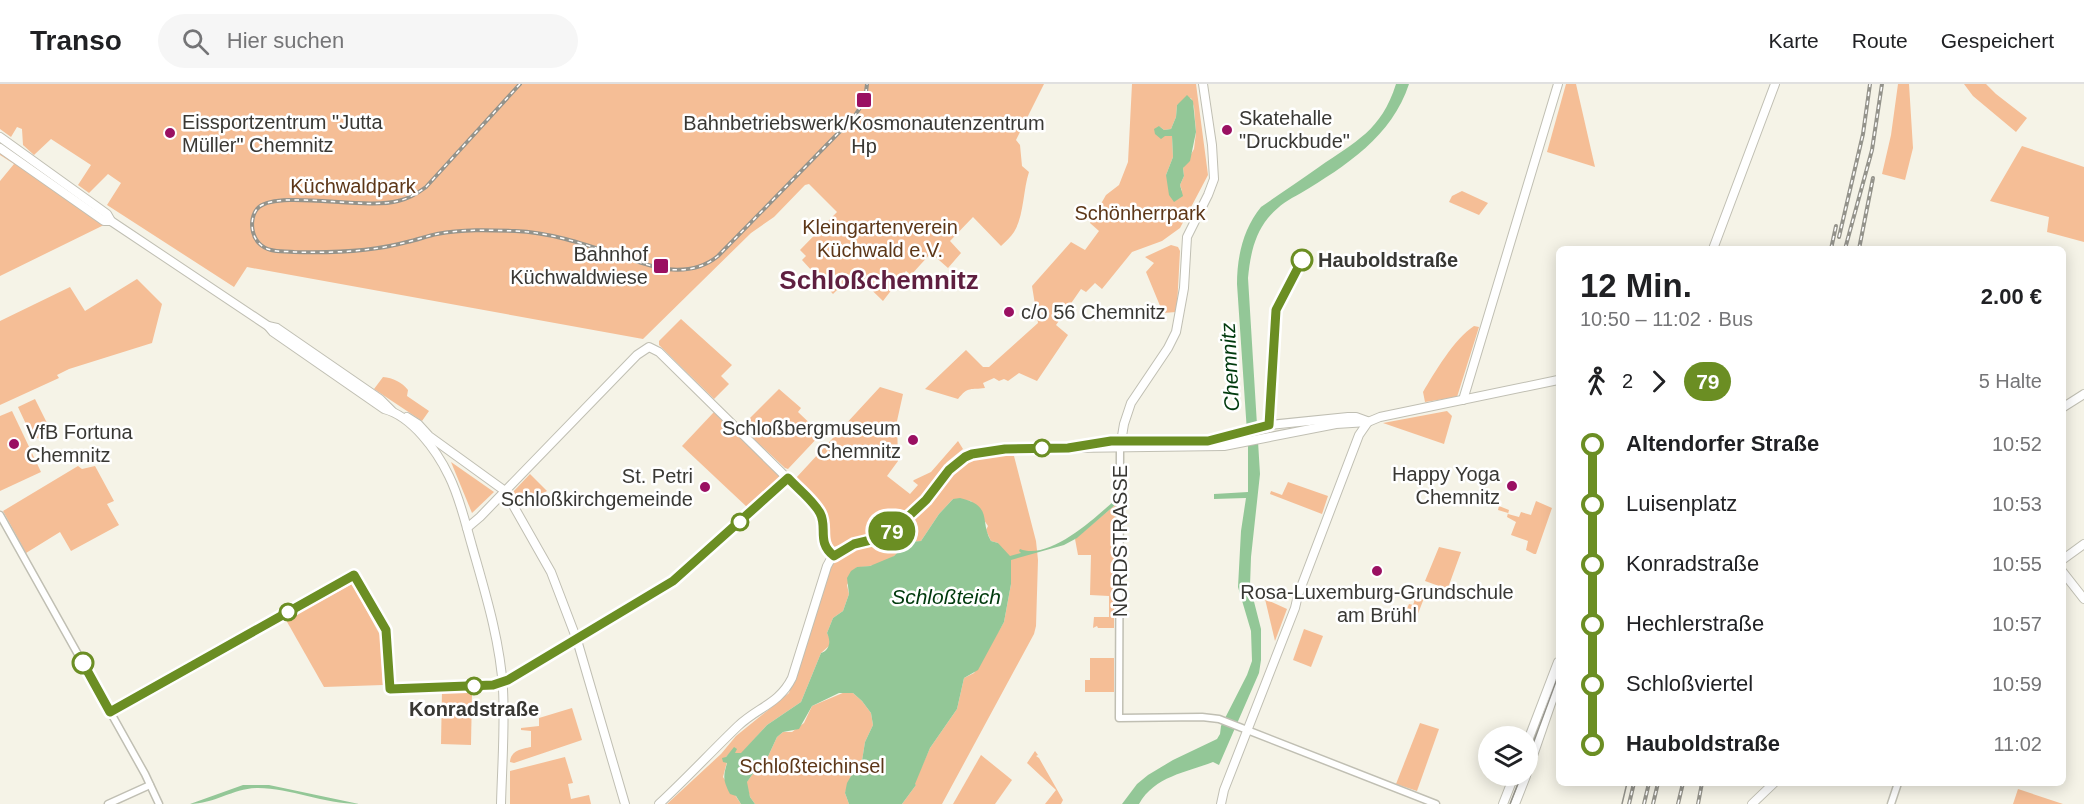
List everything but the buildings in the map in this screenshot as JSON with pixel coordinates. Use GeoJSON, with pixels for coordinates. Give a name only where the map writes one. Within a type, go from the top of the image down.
{"type":"FeatureCollection","features":[{"type":"Feature","properties":{"kind":"main road","name":"NORDSTRASSE"},"geometry":{"type":"LineString","coordinates":[[1121,444],[1126,413],[1176,332],[1184,288],[1186,237],[1208,195],[1215,169],[1203,84]]}},
{"type":"Feature","properties":{"kind":"main road"},"geometry":{"type":"LineString","coordinates":[[1464,400],[1558,84]]}},
{"type":"Feature","properties":{"kind":"main road"},"geometry":{"type":"LineString","coordinates":[[1714,246],[1775,84]]}},
{"type":"Feature","properties":{"kind":"main road"},"geometry":{"type":"LineString","coordinates":[[0,137],[107,214],[111,221],[268,326],[273,332],[384,409],[410,418],[429,436],[505,491],[554,578],[577,640],[625,804]]}},
{"type":"Feature","properties":{"kind":"main road"},"geometry":{"type":"LineString","coordinates":[[0,148],[104,221],[111,221]]}},
{"type":"Feature","properties":{"kind":"main road"},"geometry":{"type":"LineString","coordinates":[[467,528],[476,522],[637,355],[649,346],[667,360],[818,510],[821,515],[823,541],[834,556]]}},
{"type":"Feature","properties":{"kind":"main road"},"geometry":{"type":"LineString","coordinates":[[1121,444],[1215,447],[1246,443],[1336,424],[1368,422],[1380,417],[1556,380]]}},
{"type":"Feature","properties":{"kind":"main road"},"geometry":{"type":"LineString","coordinates":[[2066,405],[2084,394]]}},
{"type":"Feature","properties":{"kind":"main road"},"geometry":{"type":"LineString","coordinates":[[393,411],[417,430],[442,462],[456,490],[488,604],[501,673],[503,704],[501,804]]}},
{"type":"Feature","properties":{"kind":"main road"},"geometry":{"type":"LineString","coordinates":[[659,804],[737,726],[774,701],[786,689],[792,678],[827,566],[834,556],[854,544],[875,539],[896,528],[926,500],[949,470],[965,457],[985,451],[1018,448],[1068,448],[1208,441],[1259,427],[1348,417],[1356,417],[1368,422]]}},
{"type":"Feature","properties":{"kind":"main road"},"geometry":{"type":"LineString","coordinates":[[1221,804],[1243,729],[1295,607],[1358,438],[1368,422]]}},
{"type":"Feature","properties":{"kind":"main road"},"geometry":{"type":"LineString","coordinates":[[2066,557],[2084,544]]}},
{"type":"Feature","properties":{"kind":"main road"},"geometry":{"type":"LineString","coordinates":[[2066,576],[2084,599]]}},
{"type":"Feature","properties":{"kind":"main road"},"geometry":{"type":"LineString","coordinates":[[1534,726],[1556,667]]}},
{"type":"Feature","properties":{"kind":"main road"},"geometry":{"type":"LineString","coordinates":[[1538,742],[1556,689]]}},
{"type":"Feature","properties":{"kind":"main road"},"geometry":{"type":"LineString","coordinates":[[1503,804],[1510,786]]}},
{"type":"Feature","properties":{"kind":"main road"},"geometry":{"type":"LineString","coordinates":[[1515,804],[1522,786]]}},
{"type":"Feature","properties":{"kind":"main road"},"geometry":{"type":"LineString","coordinates":[[1752,804],[1771,786]]}},
{"type":"Feature","properties":{"kind":"street","name":"NORDSTRASSE"},"geometry":{"type":"LineString","coordinates":[[1121,444],[1119,718],[1202,717],[1219,719],[1243,729]]}},
{"type":"Feature","properties":{"kind":"street"},"geometry":{"type":"LineString","coordinates":[[0,515],[159,804]]}},
{"type":"Feature","properties":{"kind":"street"},"geometry":{"type":"LineString","coordinates":[[1243,729],[1436,804]]}},
{"type":"Feature","properties":{"kind":"street"},"geometry":{"type":"LineString","coordinates":[[108,804],[150,785]]}},
{"type":"Feature","properties":{"kind":"street"},"geometry":{"type":"LineString","coordinates":[[1891,804],[1897,786]]}},
{"type":"Feature","properties":{"kind":"green space","name":"Küchwaldpark"},"geometry":{"type":"Polygon","coordinates":[[[0,84],[1044,84],[1016,140],[1020,145],[1022,166],[1029,172],[1017,226],[1001,246],[973,217],[950,241],[961,253],[948,268],[931,253],[911,275],[906,271],[883,301],[854,273],[833,294],[802,260],[806,256],[800,250],[837,212],[809,184],[805,185],[774,217],[751,233],[643,339],[247,267],[234,287],[107,205],[121,183],[108,174],[89,193],[78,185],[91,165],[51,139],[34,155],[23,145],[22,129],[17,127],[11,137],[0,129],[0,84]]]}},
{"type":"Feature","properties":{"kind":"green space","name":"Schönherrpark"},"geometry":{"type":"Polygon","coordinates":[[[1132,84],[1196,84],[1208,175],[1180,228],[1162,241],[1132,252],[1102,289],[1095,283],[1086,292],[1081,289],[1056,325],[1068,335],[1037,381],[1019,373],[1008,381],[1004,379],[999,381],[994,378],[983,383],[985,388],[967,390],[958,399],[925,389],[966,350],[983,367],[989,367],[1038,323],[1032,286],[1071,242],[1085,250],[1099,231],[1090,223],[1106,195],[1119,185],[1128,162],[1132,84]],[[1191,98],[1177,105],[1176,117],[1171,129],[1164,130],[1159,126],[1165,136],[1172,136],[1173,157],[1166,175],[1182,191],[1180,185],[1184,176],[1183,168],[1194,149],[1196,132],[1191,98]]]}},
{"type":"Feature","properties":{"kind":"green space"},"geometry":{"type":"Polygon","coordinates":[[[1566,84],[1576,84],[1595,167],[1547,152],[1566,84]]]}},
{"type":"Feature","properties":{"kind":"green space"},"geometry":{"type":"Polygon","coordinates":[[[1898,84],[1909,84],[1913,148],[1905,180],[1882,174],[1891,135],[1898,84]]]}},
{"type":"Feature","properties":{"kind":"green space"},"geometry":{"type":"Polygon","coordinates":[[[1964,84],[1986,84],[2027,118],[2016,132],[1973,96],[1964,84]]]}},
{"type":"Feature","properties":{"kind":"green space"},"geometry":{"type":"Polygon","coordinates":[[[2022,146],[2084,167],[2084,242],[2047,232],[2049,217],[1990,201],[2022,146]]]}},
{"type":"Feature","properties":{"kind":"green space"},"geometry":{"type":"Polygon","coordinates":[[[0,150],[106,224],[0,276],[0,181],[14,164],[0,155],[0,150]]]}},
{"type":"Feature","properties":{"kind":"green space"},"geometry":{"type":"Polygon","coordinates":[[[1462,191],[1488,203],[1479,215],[1449,202],[1452,196],[1462,191]]]}},
{"type":"Feature","properties":{"kind":"green space"},"geometry":{"type":"Polygon","coordinates":[[[1171,245],[1178,247],[1180,251],[1177,307],[1176,312],[1163,313],[1146,272],[1154,263],[1145,257],[1171,245]]]}},
{"type":"Feature","properties":{"kind":"green space"},"geometry":{"type":"Polygon","coordinates":[[[137,279],[162,304],[152,343],[69,369],[57,375],[59,378],[0,405],[0,321],[70,287],[85,311],[137,279]]]}},
{"type":"Feature","properties":{"kind":"green space"},"geometry":{"type":"Polygon","coordinates":[[[681,319],[732,365],[721,376],[729,384],[714,399],[659,345],[659,341],[681,319]]]}},
{"type":"Feature","properties":{"kind":"green space"},"geometry":{"type":"Polygon","coordinates":[[[1474,326],[1479,327],[1457,397],[1425,402],[1423,392],[1439,366],[1459,339],[1474,326]]]}},
{"type":"Feature","properties":{"kind":"green space"},"geometry":{"type":"Polygon","coordinates":[[[383,377],[394,379],[403,385],[408,390],[407,396],[429,411],[422,421],[374,389],[383,377]]]}},
{"type":"Feature","properties":{"kind":"green space"},"geometry":{"type":"Polygon","coordinates":[[[880,387],[903,394],[897,421],[898,461],[887,476],[910,494],[918,485],[913,481],[931,472],[958,441],[963,449],[947,462],[921,496],[886,527],[834,547],[829,541],[826,512],[796,478],[880,387]]]}},
{"type":"Feature","properties":{"kind":"green space"},"geometry":{"type":"Polygon","coordinates":[[[779,389],[801,408],[798,412],[821,434],[788,469],[741,427],[779,389]]]}},
{"type":"Feature","properties":{"kind":"green space"},"geometry":{"type":"Polygon","coordinates":[[[35,399],[52,433],[41,439],[32,437],[18,407],[35,399]]]}},
{"type":"Feature","properties":{"kind":"green space","name":"VfB Fortuna Chemnitz"},"geometry":{"type":"Polygon","coordinates":[[[12,411],[41,472],[0,491],[0,416],[12,411]]]}},
{"type":"Feature","properties":{"kind":"green space"},"geometry":{"type":"Polygon","coordinates":[[[1447,411],[1452,416],[1444,444],[1383,423],[1447,411]]]}},
{"type":"Feature","properties":{"kind":"green space"},"geometry":{"type":"Polygon","coordinates":[[[714,412],[781,476],[748,508],[682,446],[714,412]]]}},
{"type":"Feature","properties":{"kind":"green space"},"geometry":{"type":"Polygon","coordinates":[[[982,454],[1014,456],[1036,541],[1038,560],[1036,626],[1034,634],[942,804],[902,804],[916,785],[914,784],[930,748],[957,709],[964,678],[974,673],[1004,622],[1011,584],[998,543],[991,541],[986,530],[988,526],[971,501],[953,499],[939,514],[921,541],[910,543],[883,562],[867,567],[857,567],[847,585],[849,594],[843,611],[833,618],[827,633],[830,639],[829,646],[821,653],[801,702],[767,725],[741,754],[730,753],[726,757],[723,777],[741,804],[667,804],[721,754],[736,736],[789,693],[832,557],[895,529],[961,463],[982,454]]]}},
{"type":"Feature","properties":{"kind":"green space"},"geometry":{"type":"Polygon","coordinates":[[[451,462],[494,492],[472,513],[451,462]]]}},
{"type":"Feature","properties":{"kind":"green space"},"geometry":{"type":"Polygon","coordinates":[[[78,466],[82,469],[95,466],[114,501],[107,504],[119,525],[71,551],[60,532],[26,553],[3,511],[78,466]]]}},
{"type":"Feature","properties":{"kind":"green space"},"geometry":{"type":"Polygon","coordinates":[[[530,474],[547,491],[520,505],[513,492],[530,474]]]}},
{"type":"Feature","properties":{"kind":"green space"},"geometry":{"type":"Polygon","coordinates":[[[1288,482],[1328,496],[1322,514],[1270,494],[1271,491],[1282,495],[1288,482]]]}},
{"type":"Feature","properties":{"kind":"green space"},"geometry":{"type":"Polygon","coordinates":[[[1536,501],[1552,508],[1536,554],[1534,554],[1526,550],[1528,541],[1511,535],[1516,522],[1507,517],[1508,513],[1498,510],[1499,506],[1509,510],[1508,514],[1519,517],[1521,512],[1531,515],[1536,501]]]}},
{"type":"Feature","properties":{"kind":"green space"},"geometry":{"type":"Polygon","coordinates":[[[1115,505],[1114,628],[1098,628],[1097,626],[1093,628],[1094,617],[1109,617],[1109,596],[1090,595],[1091,555],[1078,555],[1075,539],[1115,505]]]}},
{"type":"Feature","properties":{"kind":"green space"},"geometry":{"type":"Polygon","coordinates":[[[1439,547],[1461,552],[1445,596],[1436,593],[1439,586],[1425,581],[1439,547]]]}},
{"type":"Feature","properties":{"kind":"green space"},"geometry":{"type":"Polygon","coordinates":[[[352,584],[380,635],[383,685],[324,687],[286,620],[352,584]]]}},
{"type":"Feature","properties":{"kind":"green space"},"geometry":{"type":"Polygon","coordinates":[[[1411,588],[1426,593],[1414,624],[1403,619],[1409,604],[1413,605],[1415,599],[1408,596],[1411,588]]]}},
{"type":"Feature","properties":{"kind":"green space"},"geometry":{"type":"Polygon","coordinates":[[[1265,599],[1287,609],[1275,641],[1265,599]]]}},
{"type":"Feature","properties":{"kind":"green space"},"geometry":{"type":"Polygon","coordinates":[[[1304,629],[1323,636],[1311,667],[1293,660],[1304,629]]]}},
{"type":"Feature","properties":{"kind":"green space"},"geometry":{"type":"Polygon","coordinates":[[[1090,658],[1114,658],[1114,692],[1085,692],[1085,680],[1090,680],[1090,658]]]}},
{"type":"Feature","properties":{"kind":"green space"},"geometry":{"type":"Polygon","coordinates":[[[442,691],[472,691],[471,745],[441,744],[442,691]]]}},
{"type":"Feature","properties":{"kind":"green space","name":"Schloßteichinsel"},"geometry":{"type":"Polygon","coordinates":[[[845,692],[853,693],[862,701],[871,713],[873,725],[865,742],[861,767],[851,776],[845,793],[849,804],[755,804],[750,797],[746,783],[765,763],[777,737],[783,732],[792,732],[804,723],[812,706],[845,692]]]}},
{"type":"Feature","properties":{"kind":"green space"},"geometry":{"type":"Polygon","coordinates":[[[572,708],[582,740],[514,763],[510,762],[512,755],[521,749],[531,747],[531,731],[521,730],[521,728],[539,726],[539,718],[572,708]]]}},
{"type":"Feature","properties":{"kind":"green space"},"geometry":{"type":"Polygon","coordinates":[[[1420,723],[1439,729],[1417,791],[1396,784],[1420,723]]]}},
{"type":"Feature","properties":{"kind":"green space"},"geometry":{"type":"Polygon","coordinates":[[[1035,751],[1063,800],[1061,804],[1045,804],[1056,790],[1027,763],[1035,751]]]}},
{"type":"Feature","properties":{"kind":"green space"},"geometry":{"type":"Polygon","coordinates":[[[981,755],[1012,780],[995,804],[953,804],[981,755]]]}},
{"type":"Feature","properties":{"kind":"green space"},"geometry":{"type":"Polygon","coordinates":[[[565,757],[573,783],[568,784],[571,799],[589,795],[591,804],[510,804],[510,771],[565,757]]]}},
{"type":"Feature","properties":{"kind":"green space"},"geometry":{"type":"Polygon","coordinates":[[[2018,789],[2063,804],[2013,804],[2018,789]]]}},
{"type":"Feature","properties":{"kind":"water"},"geometry":{"type":"Polygon","coordinates":[[[1396,84],[1409,84],[1401,103],[1379,134],[1366,148],[1334,172],[1276,210],[1259,232],[1252,254],[1248,278],[1260,474],[1250,586],[1261,629],[1259,673],[1219,765],[1213,762],[1171,777],[1153,787],[1139,804],[1122,804],[1137,784],[1148,775],[1217,739],[1252,661],[1251,631],[1238,587],[1241,531],[1246,498],[1214,499],[1214,494],[1248,492],[1248,447],[1237,284],[1238,264],[1245,234],[1261,207],[1366,133],[1383,113],[1396,84]]]}},
{"type":"Feature","properties":{"kind":"water"},"geometry":{"type":"Polygon","coordinates":[[[1187,95],[1193,101],[1196,132],[1190,161],[1183,168],[1184,176],[1180,185],[1183,196],[1174,202],[1169,195],[1166,175],[1173,157],[1172,136],[1165,136],[1161,139],[1155,134],[1154,129],[1159,126],[1164,130],[1171,129],[1176,117],[1177,105],[1187,95]]]}},
{"type":"Feature","properties":{"kind":"water","name":"Schloßteich"},"geometry":{"type":"Polygon","coordinates":[[[960,498],[978,505],[984,515],[991,541],[998,543],[1010,556],[1021,553],[1020,549],[1032,551],[1058,544],[1084,527],[1115,500],[1115,505],[1077,538],[1064,545],[1011,560],[1011,584],[1004,622],[978,670],[964,678],[957,709],[930,748],[916,785],[902,804],[849,804],[845,793],[847,783],[861,767],[865,742],[873,725],[871,713],[862,701],[853,693],[839,693],[812,706],[799,729],[783,732],[777,737],[765,763],[747,782],[750,797],[755,804],[741,804],[736,796],[730,794],[726,785],[724,775],[727,763],[723,762],[722,758],[726,757],[734,747],[737,749],[735,753],[741,753],[767,725],[801,702],[821,653],[828,647],[827,633],[833,618],[843,611],[849,594],[847,578],[851,571],[857,567],[870,566],[894,556],[909,542],[921,541],[939,514],[953,499],[960,498]]]}},
{"type":"Feature","properties":{"kind":"water"},"geometry":{"type":"Polygon","coordinates":[[[243,785],[269,785],[359,804],[333,802],[282,790],[258,788],[241,790],[207,802],[190,804],[243,785]]]}},
{"type":"Feature","properties":{"kind":"tram line"},"geometry":{"type":"LineString","coordinates":[[1538,730],[1556,681]]}},
{"type":"Feature","properties":{"kind":"tram line"},"geometry":{"type":"LineString","coordinates":[[1510,804],[1517,786]]}},
{"type":"Feature","properties":{"kind":"tram line"},"geometry":{"type":"LineString","coordinates":[[1622,804],[1626,786]]}},
{"type":"Feature","properties":{"kind":"railway"},"geometry":{"type":"LineString","coordinates":[[520,84],[426,187],[416,194],[402,200],[383,203],[304,200],[270,202],[259,207],[253,215],[252,226],[255,238],[262,246],[274,251],[337,252],[379,248],[447,232],[515,231],[570,240],[659,268],[683,270],[698,267],[718,256],[854,117],[865,100],[867,84]]}},
{"type":"Feature","properties":{"kind":"railway"},"geometry":{"type":"LineString","coordinates":[[1839,237],[1863,134],[1870,84]]}},
{"type":"Feature","properties":{"kind":"railway"},"geometry":{"type":"LineString","coordinates":[[1846,246],[1872,150],[1882,84]]}},
{"type":"Feature","properties":{"kind":"railway"},"geometry":{"type":"LineString","coordinates":[[1860,246],[1873,178]]}},
{"type":"Feature","properties":{"kind":"railway"},"geometry":{"type":"LineString","coordinates":[[1832,246],[1836,226]]}},
{"type":"Feature","properties":{"kind":"railway"},"geometry":{"type":"LineString","coordinates":[[1629,804],[1633,786]]}},
{"type":"Feature","properties":{"kind":"railway"},"geometry":{"type":"LineString","coordinates":[[1644,804],[1648,786]]}},
{"type":"Feature","properties":{"kind":"railway"},"geometry":{"type":"LineString","coordinates":[[1653,804],[1657,786]]}},
{"type":"Feature","properties":{"kind":"railway"},"geometry":{"type":"LineString","coordinates":[[1678,804],[1682,786]]}},
{"type":"Feature","properties":{"kind":"railway"},"geometry":{"type":"LineString","coordinates":[[1698,804],[1701,786]]}},
{"type":"Feature","properties":{"kind":"bus line","name":"79"},"geometry":{"type":"LineString","coordinates":[[83,663],[110,712],[354,575],[386,630],[390,689],[502,683],[673,581],[788,478],[821,515],[823,541],[834,556],[854,544],[875,539],[896,528],[926,500],[958,461],[972,454],[1005,449],[1068,448],[1111,441],[1208,441],[1269,425],[1276,310],[1302,260]]}},
{"type":"Feature","properties":{"kind":"place","name":"Bahnbetriebswerk/Kosmonautenzentrum Hp"},"geometry":{"type":"Point","coordinates":[864,100]}},
{"type":"Feature","properties":{"kind":"place","name":"Skatehalle \"Druckbude\""},"geometry":{"type":"Point","coordinates":[1227,130]}},
{"type":"Feature","properties":{"kind":"place","name":"Eissportzentrum \"Jutta Müller\" Chemnitz"},"geometry":{"type":"Point","coordinates":[170,133]}},
{"type":"Feature","properties":{"kind":"place","name":"Hauboldstraße"},"geometry":{"type":"Point","coordinates":[1302,260]}},
{"type":"Feature","properties":{"kind":"place","name":"Bahnhof Küchwaldwiese"},"geometry":{"type":"Point","coordinates":[661,266]}},
{"type":"Feature","properties":{"kind":"place","name":"c/o 56 Chemnitz"},"geometry":{"type":"Point","coordinates":[1009,312]}},
{"type":"Feature","properties":{"kind":"place","name":"Schloßbergmuseum Chemnitz"},"geometry":{"type":"Point","coordinates":[913,440]}},
{"type":"Feature","properties":{"kind":"place","name":"VfB Fortuna Chemnitz"},"geometry":{"type":"Point","coordinates":[14,444]}},
{"type":"Feature","properties":{"kind":"place","name":"Happy Yoga Chemnitz"},"geometry":{"type":"Point","coordinates":[1512,486]}},
{"type":"Feature","properties":{"kind":"place","name":"St. Petri Schloßkirchgemeinde"},"geometry":{"type":"Point","coordinates":[705,487]}},
{"type":"Feature","properties":{"kind":"place","name":"Rosa-Luxemburg-Grundschule am Brühl"},"geometry":{"type":"Point","coordinates":[1377,571]}},
{"type":"Feature","properties":{"kind":"place","name":"Konradstraße"},"geometry":{"type":"Point","coordinates":[474,686]}},
{"type":"Feature","properties":{"kind":"district","name":"Schloßchemnitz"},"geometry":{"type":"Point","coordinates":[879,280]}},
{"type":"Feature","properties":{"kind":"park label","name":"Kleingartenverein Küchwald e.V."},"geometry":{"type":"Point","coordinates":[880,238]}},
{"type":"Feature","properties":{"kind":"water label","name":"Chemnitz"},"geometry":{"type":"Point","coordinates":[1230,367]}}]}
